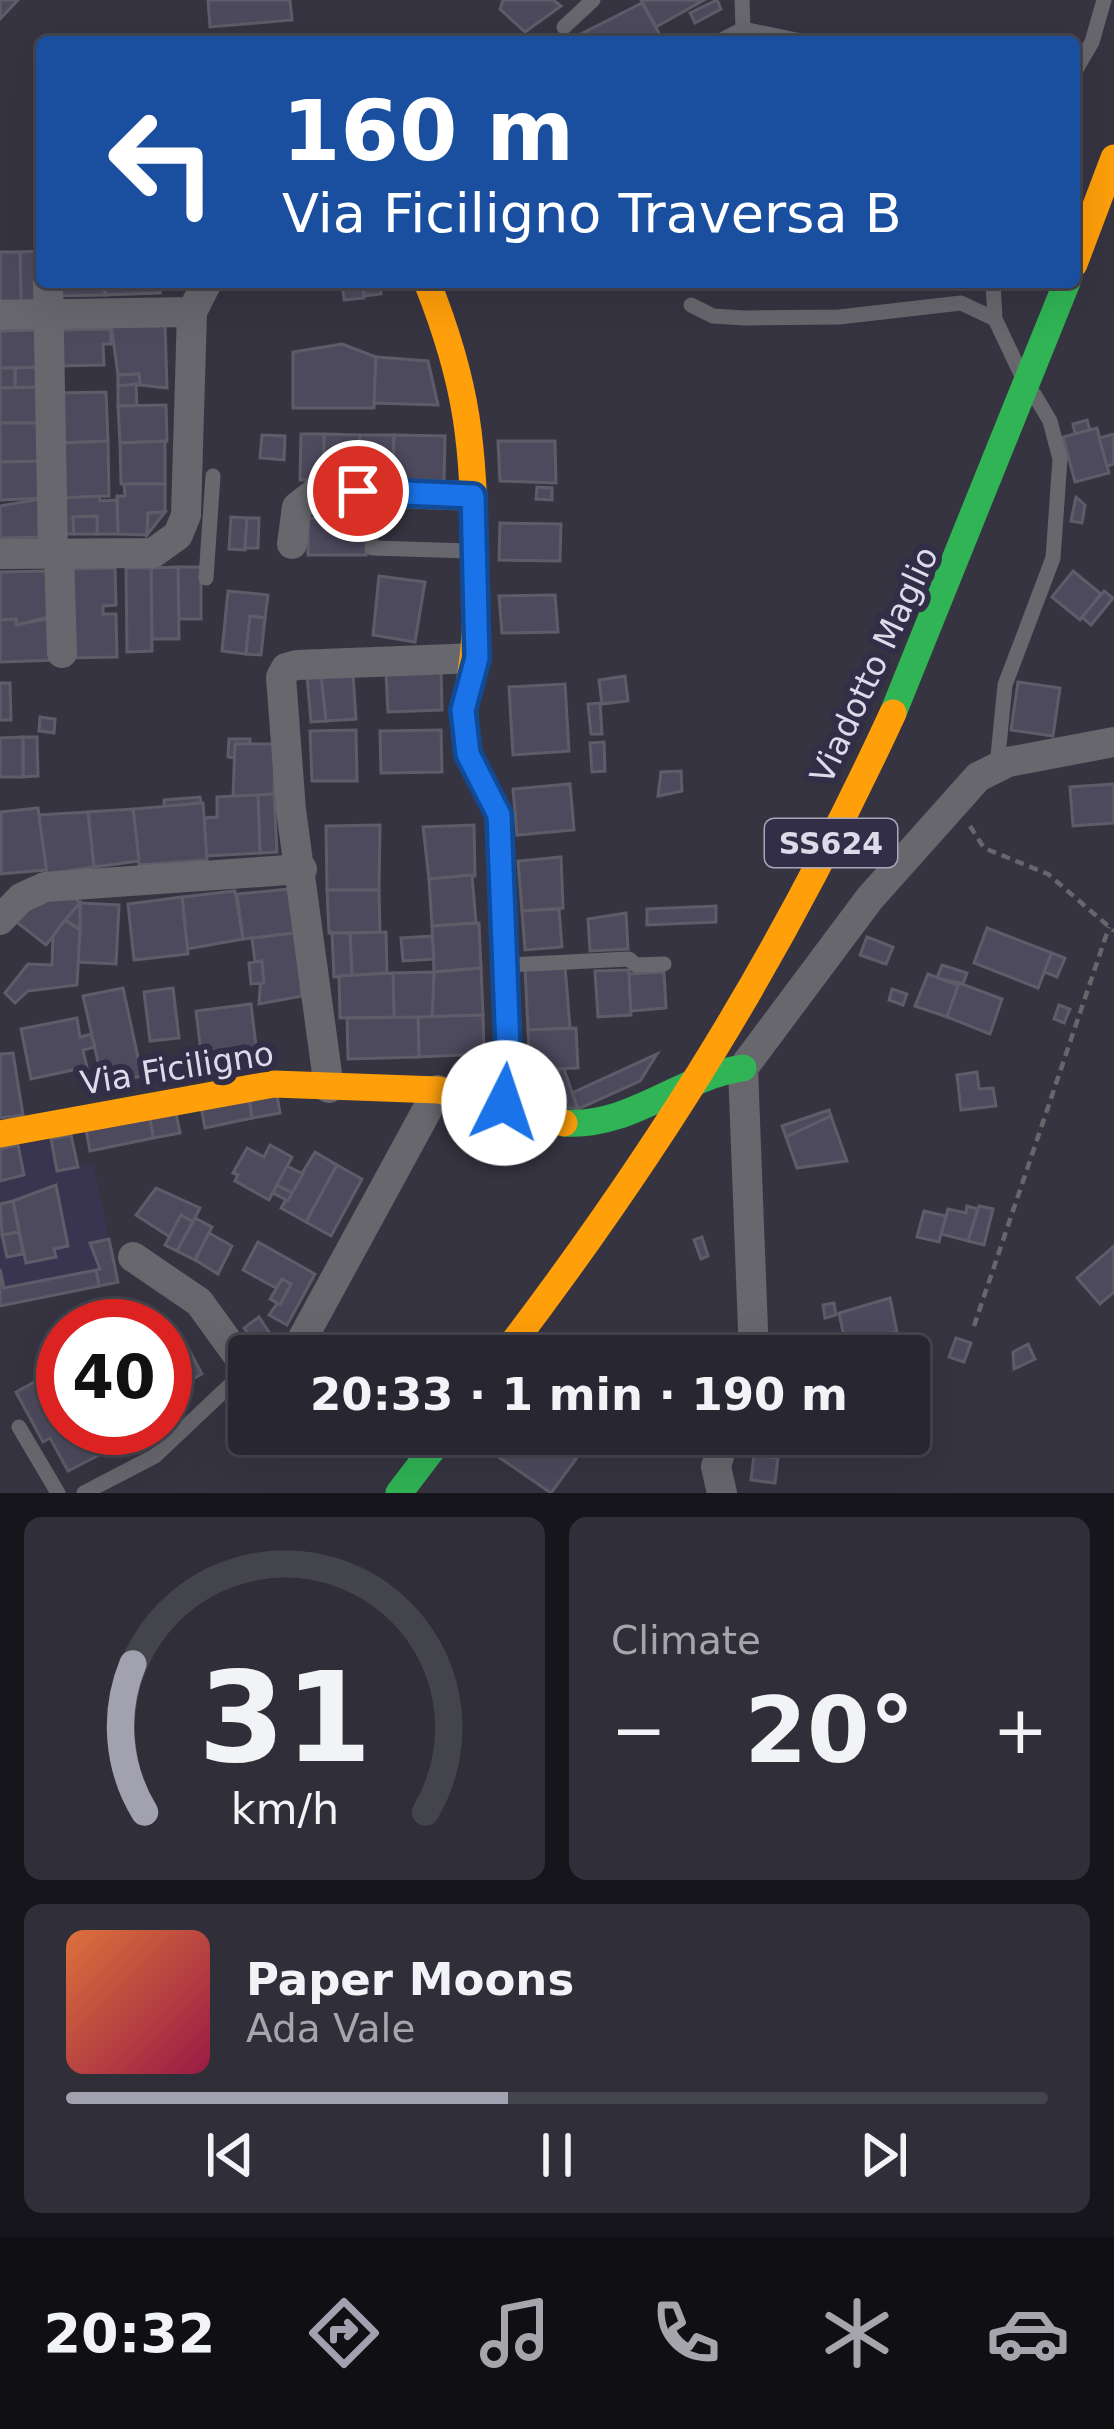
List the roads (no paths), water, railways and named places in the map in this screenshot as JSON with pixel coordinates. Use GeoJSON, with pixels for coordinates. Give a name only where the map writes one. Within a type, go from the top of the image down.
{"type":"FeatureCollection","features":[{"type":"Feature","properties":{"kind":"street"},"geometry":{"type":"LineString","coordinates":[[1080,248],[1114,158]]}},
{"type":"Feature","properties":{"kind":"street"},"geometry":{"type":"LineString","coordinates":[[48,288],[62,653]]}},
{"type":"Feature","properties":{"kind":"street"},"geometry":{"type":"LineString","coordinates":[[0,554],[153,553],[178,536],[186,515],[192,312],[204,288]]}},
{"type":"Feature","properties":{"kind":"street"},"geometry":{"type":"LineString","coordinates":[[429,288],[465,390],[477,658],[463,710],[468,754],[499,815],[509,1074],[504,1103]]}},
{"type":"Feature","properties":{"kind":"street","name":"Viadotto Maglio"},"geometry":{"type":"LineString","coordinates":[[518,1335],[671,1121],[772,959],[886,734],[1065,288]]}},
{"type":"Feature","properties":{"kind":"street"},"geometry":{"type":"LineString","coordinates":[[0,315],[192,312]]}},
{"type":"Feature","properties":{"kind":"street"},"geometry":{"type":"LineString","coordinates":[[292,544],[297,507],[319,490],[473,496]]}},
{"type":"Feature","properties":{"kind":"street"},"geometry":{"type":"LineString","coordinates":[[329,1088],[312,994],[281,677],[286,668],[477,658]]}},
{"type":"Feature","properties":{"kind":"street"},"geometry":{"type":"LineString","coordinates":[[753,1335],[743,1068],[870,898],[958,799],[997,766],[1114,742]]}},
{"type":"Feature","properties":{"kind":"street"},"geometry":{"type":"LineString","coordinates":[[0,920],[21,898],[45,887],[302,869]]}},
{"type":"Feature","properties":{"kind":"street","name":"Via Ficiligno"},"geometry":{"type":"LineString","coordinates":[[0,1134],[274,1084],[438,1090],[504,1103],[556,1123],[588,1124],[624,1116],[708,1073],[743,1068]]}},
{"type":"Feature","properties":{"kind":"street"},"geometry":{"type":"LineString","coordinates":[[304,1335],[438,1090]]}},
{"type":"Feature","properties":{"kind":"street"},"geometry":{"type":"LineString","coordinates":[[134,1257],[199,1302],[228,1342]]}},
{"type":"Feature","properties":{"kind":"street"},"geometry":{"type":"LineString","coordinates":[[399,1493],[428,1455]]}},
{"type":"Feature","properties":{"kind":"street"},"geometry":{"type":"LineString","coordinates":[[719,1455],[716,1467],[722,1493]]}},
{"type":"Feature","properties":{"kind":"lane"},"geometry":{"type":"LineString","coordinates":[[564,27],[593,0]]}},
{"type":"Feature","properties":{"kind":"lane"},"geometry":{"type":"LineString","coordinates":[[742,0],[742,29]]}},
{"type":"Feature","properties":{"kind":"lane"},"geometry":{"type":"LineString","coordinates":[[1080,63],[1092,42],[1104,0]]}},
{"type":"Feature","properties":{"kind":"lane"},"geometry":{"type":"LineString","coordinates":[[729,36],[742,29],[776,36]]}},
{"type":"Feature","properties":{"kind":"lane"},"geometry":{"type":"LineString","coordinates":[[1080,204],[1114,188]]}},
{"type":"Feature","properties":{"kind":"lane"},"geometry":{"type":"LineString","coordinates":[[993,288],[995,319],[1008,352],[1050,421],[1060,459],[1052,558],[1005,685],[997,766]]}},
{"type":"Feature","properties":{"kind":"lane"},"geometry":{"type":"LineString","coordinates":[[691,305],[713,316],[815,318],[961,303],[995,319]]}},
{"type":"Feature","properties":{"kind":"lane"},"geometry":{"type":"LineString","coordinates":[[206,578],[213,476]]}},
{"type":"Feature","properties":{"kind":"lane"},"geometry":{"type":"LineString","coordinates":[[372,548],[473,551]]}},
{"type":"Feature","properties":{"kind":"lane"},"geometry":{"type":"LineString","coordinates":[[505,965],[629,959],[636,965],[664,964]]}},
{"type":"Feature","properties":{"kind":"lane"},"geometry":{"type":"LineString","coordinates":[[84,1493],[155,1456],[228,1388]]}},
{"type":"Feature","properties":{"kind":"lane"},"geometry":{"type":"LineString","coordinates":[[19,1427],[58,1493]]}}]}
